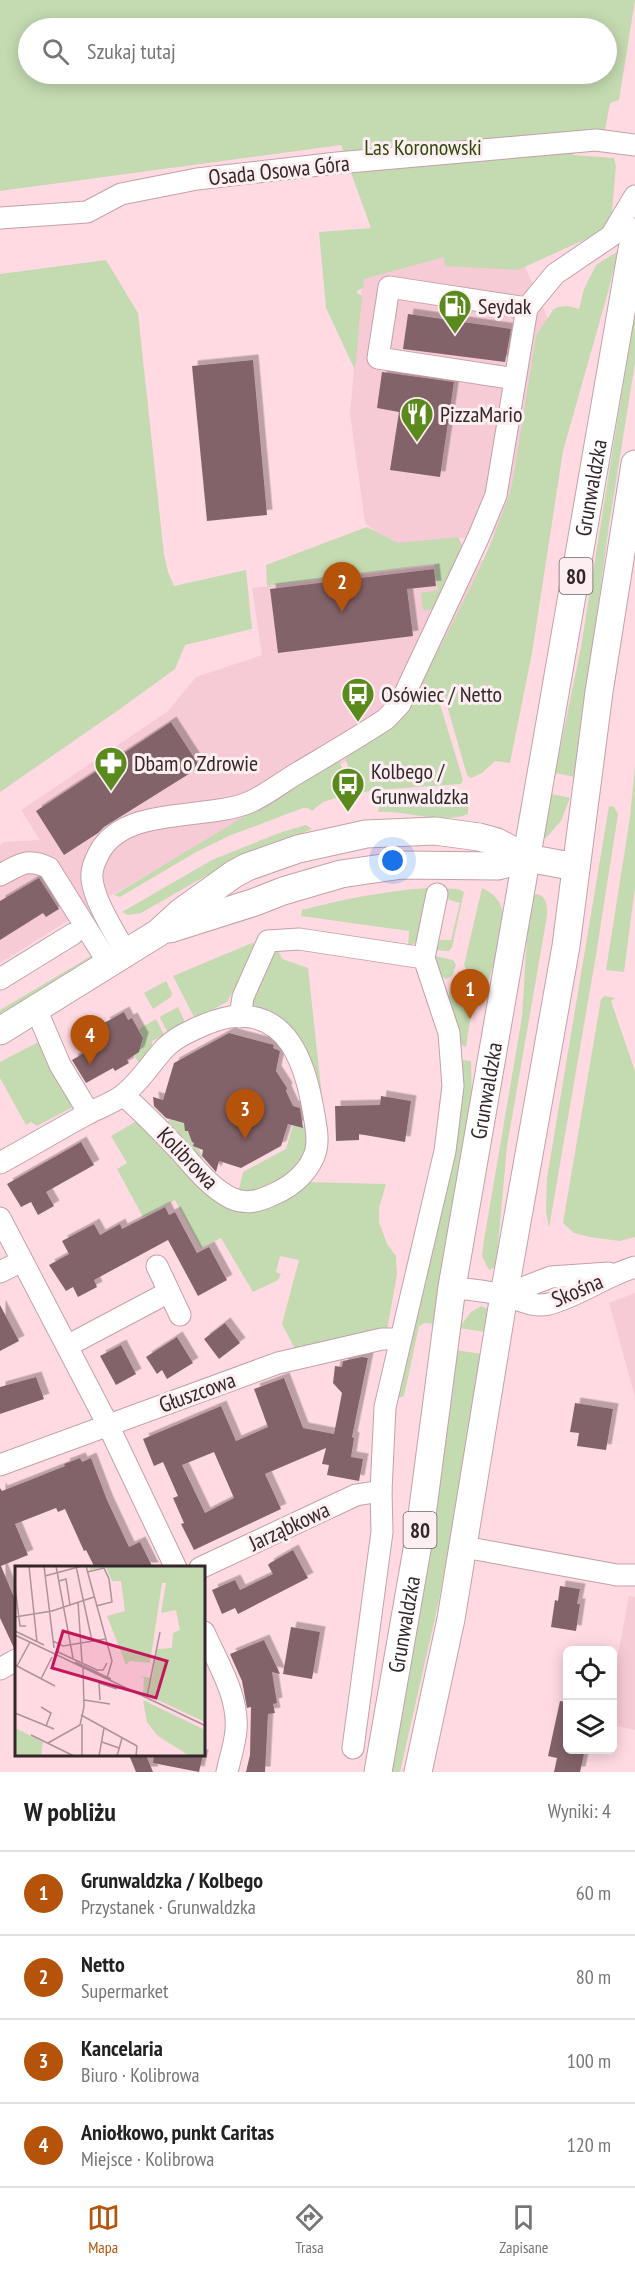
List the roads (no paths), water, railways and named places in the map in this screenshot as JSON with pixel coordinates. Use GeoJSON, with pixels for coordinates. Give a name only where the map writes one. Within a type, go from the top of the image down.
{"type":"FeatureCollection","features":[{"type":"Feature","properties":{"kind":"main road","name":"Grunwaldzka"},"geometry":{"type":"LineString","coordinates":[[378,1772],[419,1538],[452,1287],[635,232]]}},
{"type":"Feature","properties":{"kind":"main road","name":"Grunwaldzka"},"geometry":{"type":"LineString","coordinates":[[417,1772],[452,1619],[504,1295],[566,946],[599,692],[635,464]]}},
{"type":"Feature","properties":{"kind":"main road"},"geometry":{"type":"LineString","coordinates":[[0,1031],[158,933],[181,912],[234,874],[298,849],[366,834],[435,831],[479,837],[497,842],[527,858],[576,867]]}},
{"type":"Feature","properties":{"kind":"main road"},"geometry":{"type":"LineString","coordinates":[[158,933],[341,874],[402,865],[498,866],[527,858]]}},
{"type":"Feature","properties":{"kind":"street","name":"Osada Osowa Góra"},"geometry":{"type":"LineString","coordinates":[[0,218],[87,212],[121,194],[197,179],[337,163],[596,140],[635,144]]}},
{"type":"Feature","properties":{"kind":"street"},"geometry":{"type":"LineString","coordinates":[[117,958],[92,879],[93,864],[100,850],[110,838],[125,828],[144,821],[224,810],[250,802],[386,719],[400,704],[496,495],[527,308],[555,274],[611,236],[635,196]]}},
{"type":"Feature","properties":{"kind":"street"},"geometry":{"type":"LineString","coordinates":[[515,379],[378,358],[389,286],[527,308]]}},
{"type":"Feature","properties":{"kind":"street"},"geometry":{"type":"LineString","coordinates":[[0,875],[26,861],[39,863],[49,868],[117,958]]}},
{"type":"Feature","properties":{"kind":"street","name":"Grunwaldzka"},"geometry":{"type":"LineString","coordinates":[[353,1748],[382,1532],[381,1491],[385,1407],[445,1151],[453,1086],[449,1033],[424,958],[437,894]]}},
{"type":"Feature","properties":{"kind":"street"},"geometry":{"type":"LineString","coordinates":[[0,979],[73,934]]}},
{"type":"Feature","properties":{"kind":"street"},"geometry":{"type":"LineString","coordinates":[[240,1017],[243,997],[268,941],[299,939],[424,958]]}},
{"type":"Feature","properties":{"kind":"street"},"geometry":{"type":"LineString","coordinates":[[36,1009],[60,1065],[89,1113]]}},
{"type":"Feature","properties":{"kind":"street","name":"Kolibrowa"},"geometry":{"type":"LineString","coordinates":[[0,1163],[123,1095],[149,1069],[163,1050],[178,1038],[224,1018],[240,1017],[261,1020],[284,1033],[291,1043],[305,1072],[317,1138],[316,1150],[310,1166],[281,1191],[260,1200],[237,1201],[219,1191],[147,1115],[123,1095]]}},
{"type":"Feature","properties":{"kind":"street"},"geometry":{"type":"LineString","coordinates":[[0,1218],[108,1425],[175,1566]]}},
{"type":"Feature","properties":{"kind":"street"},"geometry":{"type":"LineString","coordinates":[[0,1272],[22,1261]]}},
{"type":"Feature","properties":{"kind":"street"},"geometry":{"type":"LineString","coordinates":[[157,1266],[180,1315]]}},
{"type":"Feature","properties":{"kind":"street","name":"Skośna"},"geometry":{"type":"LineString","coordinates":[[452,1287],[504,1295],[531,1304],[547,1304],[577,1294],[625,1270]]}},
{"type":"Feature","properties":{"kind":"street"},"geometry":{"type":"LineString","coordinates":[[66,1346],[169,1292]]}},
{"type":"Feature","properties":{"kind":"street","name":"Głuszcowa"},"geometry":{"type":"LineString","coordinates":[[0,1465],[278,1363],[382,1338],[400,1338]]}},
{"type":"Feature","properties":{"kind":"street","name":"Jarząbkowa"},"geometry":{"type":"LineString","coordinates":[[204,1566],[356,1495],[381,1491]]}},
{"type":"Feature","properties":{"kind":"street"},"geometry":{"type":"LineString","coordinates":[[464,1547],[617,1575],[635,1575]]}},
{"type":"Feature","properties":{"kind":"street"},"geometry":{"type":"LineString","coordinates":[[206,1637],[232,1697],[236,1714],[236,1731],[227,1772]]}},
{"type":"Feature","properties":{"kind":"street"},"geometry":{"type":"LineString","coordinates":[[0,1669],[15,1661]]}},
{"type":"Feature","properties":{"kind":"place","name":"Seydak"},"geometry":{"type":"Point","coordinates":[455,335]}},
{"type":"Feature","properties":{"kind":"place","name":"PizzaMario"},"geometry":{"type":"Point","coordinates":[417,443]}},
{"type":"Feature","properties":{"kind":"place","name":"Netto"},"geometry":{"type":"Point","coordinates":[342,612]}},
{"type":"Feature","properties":{"kind":"place","name":"Osówiec / Netto"},"geometry":{"type":"Point","coordinates":[358,723]}},
{"type":"Feature","properties":{"kind":"place","name":"Dbam o Zdrowie"},"geometry":{"type":"Point","coordinates":[111,792]}},
{"type":"Feature","properties":{"kind":"place","name":"Kolbego / Grunwaldzka"},"geometry":{"type":"Point","coordinates":[348,813]}},
{"type":"Feature","properties":{"kind":"place","name":"Grunwaldzka / Kolbego"},"geometry":{"type":"Point","coordinates":[470,1019]}},
{"type":"Feature","properties":{"kind":"place","name":"Aniołkowo, punkt Caritas"},"geometry":{"type":"Point","coordinates":[90,1065]}},
{"type":"Feature","properties":{"kind":"place","name":"Kancelaria"},"geometry":{"type":"Point","coordinates":[245,1139]}},
{"type":"Feature","properties":{"kind":"park label","name":"Las Koronowski"},"geometry":{"type":"Point","coordinates":[423,147]}}]}
